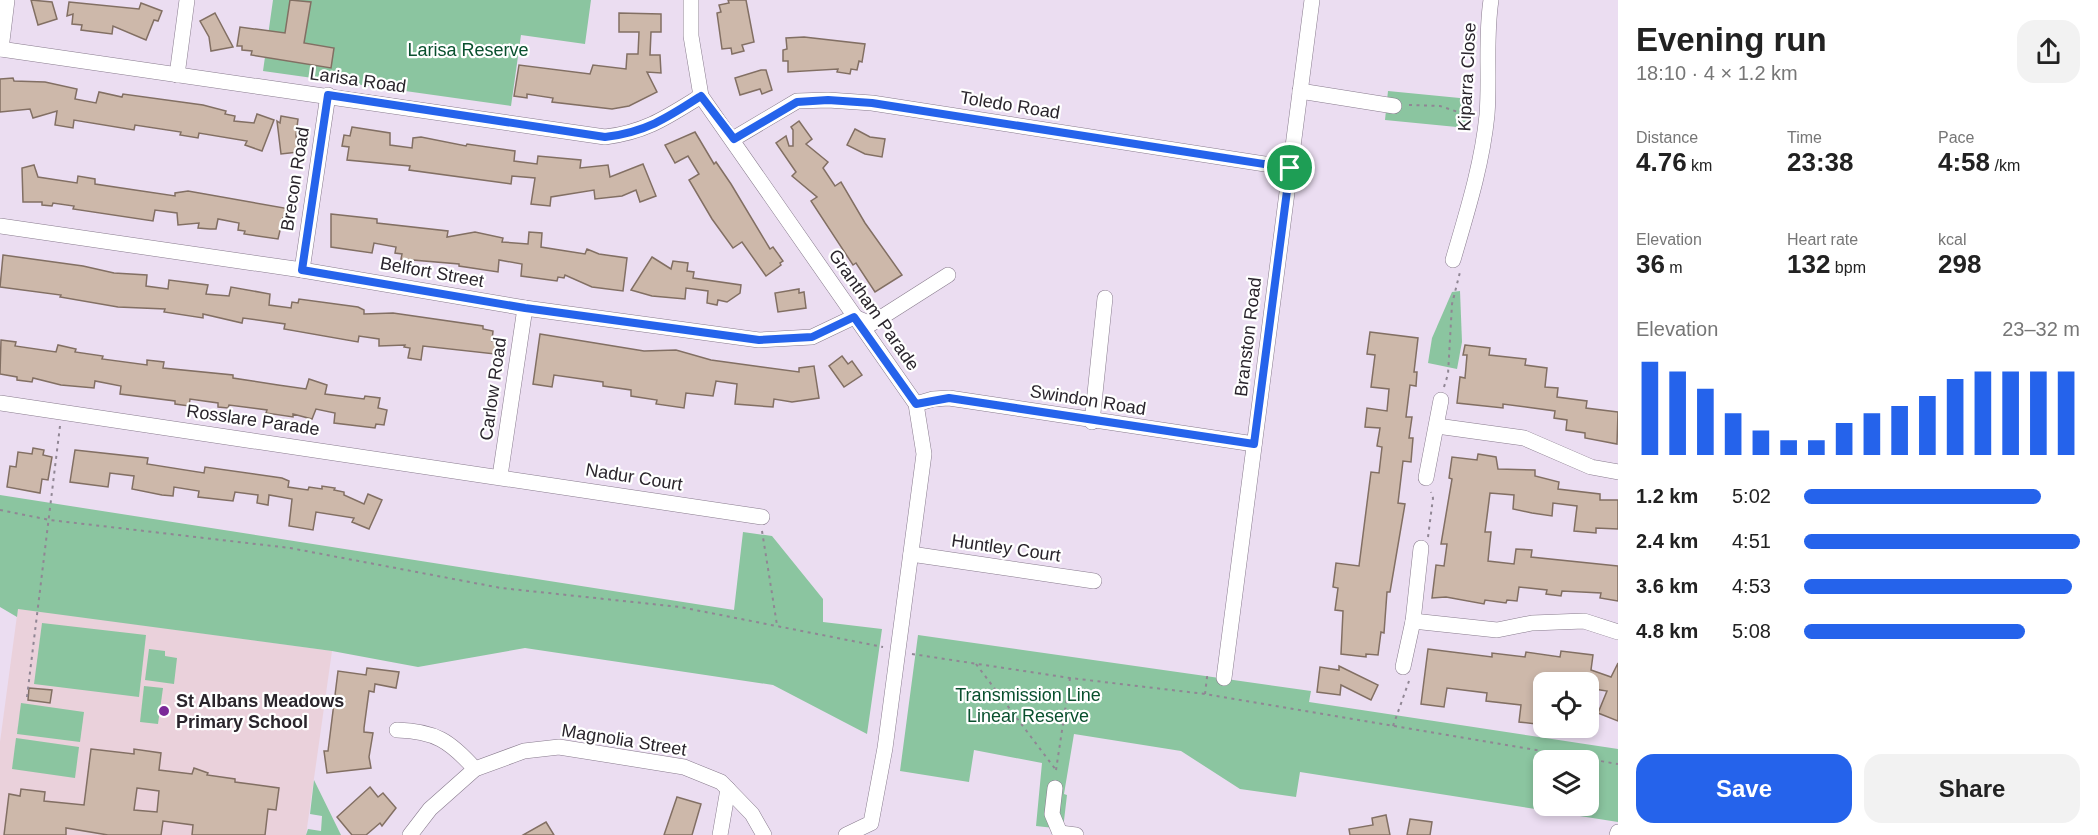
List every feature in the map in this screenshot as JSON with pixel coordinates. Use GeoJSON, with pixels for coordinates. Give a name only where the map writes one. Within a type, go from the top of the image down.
{"type":"FeatureCollection","features":[{"type":"Feature","properties":{"kind":"street"},"geometry":{"type":"LineString","coordinates":[[0,49],[7,0]]}},
{"type":"Feature","properties":{"kind":"street"},"geometry":{"type":"LineString","coordinates":[[177,75],[186,0]]}},
{"type":"Feature","properties":{"kind":"street","name":"Grantham Parade"},"geometry":{"type":"LineString","coordinates":[[691,0],[691,36],[701,96],[734,139],[854,317],[916,404],[924,454],[885,748],[871,823],[846,835]]}},
{"type":"Feature","properties":{"kind":"street","name":"Branston Road"},"geometry":{"type":"LineString","coordinates":[[1224,678],[1312,0]]}},
{"type":"Feature","properties":{"kind":"street","name":"Kiparra Close"},"geometry":{"type":"LineString","coordinates":[[1453,260],[1479,167],[1486,120],[1486,33],[1491,0]]}},
{"type":"Feature","properties":{"kind":"street","name":"Larisa Road"},"geometry":{"type":"LineString","coordinates":[[0,49],[605,137],[632,134],[654,126],[701,96]]}},
{"type":"Feature","properties":{"kind":"street"},"geometry":{"type":"LineString","coordinates":[[1300,91],[1394,106]]}},
{"type":"Feature","properties":{"kind":"street","name":"Brecon Road"},"geometry":{"type":"LineString","coordinates":[[302,270],[328,95]]}},
{"type":"Feature","properties":{"kind":"street","name":"Toledo Road"},"geometry":{"type":"LineString","coordinates":[[734,139],[797,102],[828,100],[872,103],[1290,168]]}},
{"type":"Feature","properties":{"kind":"street","name":"Belfort Street"},"geometry":{"type":"LineString","coordinates":[[0,226],[302,270],[525,308],[759,340],[812,337],[854,317]]}},
{"type":"Feature","properties":{"kind":"street"},"geometry":{"type":"LineString","coordinates":[[854,317],[871,324],[948,275]]}},
{"type":"Feature","properties":{"kind":"street"},"geometry":{"type":"LineString","coordinates":[[1092,422],[1106,298]]}},
{"type":"Feature","properties":{"kind":"street","name":"Carlow Road"},"geometry":{"type":"LineString","coordinates":[[500,476],[525,308]]}},
{"type":"Feature","properties":{"kind":"street","name":"Swindon Road"},"geometry":{"type":"LineString","coordinates":[[916,404],[949,398],[1092,422],[1254,444]]}},
{"type":"Feature","properties":{"kind":"street"},"geometry":{"type":"LineString","coordinates":[[1426,478],[1441,400]]}},
{"type":"Feature","properties":{"kind":"street","name":"Rosslare Parade"},"geometry":{"type":"LineString","coordinates":[[0,403],[500,476]]}},
{"type":"Feature","properties":{"kind":"street"},"geometry":{"type":"LineString","coordinates":[[1437,426],[1524,438],[1591,467],[1618,472]]}},
{"type":"Feature","properties":{"kind":"street","name":"Nadur Court"},"geometry":{"type":"LineString","coordinates":[[500,476],[762,517]]}},
{"type":"Feature","properties":{"kind":"street"},"geometry":{"type":"LineString","coordinates":[[1402,667],[1413,621],[1421,548]]}},
{"type":"Feature","properties":{"kind":"street","name":"Huntley Court"},"geometry":{"type":"LineString","coordinates":[[911,554],[1095,581]]}},
{"type":"Feature","properties":{"kind":"street"},"geometry":{"type":"LineString","coordinates":[[1413,621],[1497,630],[1532,623],[1584,621],[1618,632]]}},
{"type":"Feature","properties":{"kind":"street"},"geometry":{"type":"LineString","coordinates":[[397,730],[422,731],[442,739],[457,749],[475,769]]}},
{"type":"Feature","properties":{"kind":"street","name":"Magnolia Street"},"geometry":{"type":"LineString","coordinates":[[411,835],[430,808],[475,769],[524,751],[559,747],[684,767],[721,782],[752,814],[764,835]]}},
{"type":"Feature","properties":{"kind":"street"},"geometry":{"type":"LineString","coordinates":[[1055,788],[1052,814],[1059,834],[1076,835]]}},
{"type":"Feature","properties":{"kind":"street"},"geometry":{"type":"LineString","coordinates":[[720,835],[728,789]]}},
{"type":"Feature","properties":{"kind":"path"},"geometry":{"type":"LineString","coordinates":[[1394,106],[1419,104],[1440,106],[1486,120]]}},
{"type":"Feature","properties":{"kind":"path"},"geometry":{"type":"LineString","coordinates":[[1441,400],[1448,374],[1452,304],[1461,270],[1453,260]]}},
{"type":"Feature","properties":{"kind":"path"},"geometry":{"type":"LineString","coordinates":[[27,697],[51,520],[61,411]]}},
{"type":"Feature","properties":{"kind":"path"},"geometry":{"type":"LineString","coordinates":[[1421,548],[1427,541],[1433,498],[1426,478]]}},
{"type":"Feature","properties":{"kind":"path"},"geometry":{"type":"LineString","coordinates":[[0,510],[51,520],[290,548],[501,588],[680,607],[890,648]]}},
{"type":"Feature","properties":{"kind":"path"},"geometry":{"type":"LineString","coordinates":[[762,517],[762,542],[777,626]]}},
{"type":"Feature","properties":{"kind":"path"},"geometry":{"type":"LineString","coordinates":[[905,653],[1070,678],[1205,694],[1618,764]]}},
{"type":"Feature","properties":{"kind":"path"},"geometry":{"type":"LineString","coordinates":[[976,664],[1056,770]]}},
{"type":"Feature","properties":{"kind":"path"},"geometry":{"type":"LineString","coordinates":[[1393,726],[1410,678],[1402,667]]}},
{"type":"Feature","properties":{"kind":"path"},"geometry":{"type":"LineString","coordinates":[[1055,788],[1070,678]]}},
{"type":"Feature","properties":{"kind":"shaded area","name":"St Albans Meadows Primary School"},"geometry":{"type":"Polygon","coordinates":[[[18,608],[332,651],[306,835],[0,835],[0,742],[18,608]]]}},
{"type":"Feature","properties":{"kind":"green space","name":"Larisa Reserve"},"geometry":{"type":"Polygon","coordinates":[[[273,0],[591,0],[585,44],[521,35],[511,106],[263,71],[273,0]]]}},
{"type":"Feature","properties":{"kind":"green space"},"geometry":{"type":"Polygon","coordinates":[[[1388,91],[1470,99],[1467,128],[1385,120],[1388,91]]]}},
{"type":"Feature","properties":{"kind":"green space"},"geometry":{"type":"Polygon","coordinates":[[[1460,291],[1462,342],[1457,369],[1428,363],[1432,338],[1452,292],[1460,291]]]}},
{"type":"Feature","properties":{"kind":"green space"},"geometry":{"type":"Polygon","coordinates":[[[0,495],[734,610],[743,532],[772,536],[823,599],[823,622],[882,629],[867,734],[773,685],[525,648],[418,667],[332,651],[18,609],[17,617],[0,607],[0,495]]]}},
{"type":"Feature","properties":{"kind":"green space"},"geometry":{"type":"Polygon","coordinates":[[[42,623],[146,635],[139,697],[34,684],[42,623]]]}},
{"type":"Feature","properties":{"kind":"green space","name":"Transmission Line Linear Reserve"},"geometry":{"type":"Polygon","coordinates":[[[918,635],[1311,691],[1309,702],[1533,736],[1533,738],[1618,749],[1618,822],[1580,816],[1599,816],[1599,750],[1533,750],[1533,809],[1300,772],[1296,797],[1240,789],[1181,751],[1074,734],[1064,794],[1067,795],[1063,829],[1036,826],[1042,763],[974,750],[969,782],[900,771],[918,635]]]}},
{"type":"Feature","properties":{"kind":"green space"},"geometry":{"type":"Polygon","coordinates":[[[149,649],[165,651],[165,656],[177,658],[174,684],[145,680],[149,649]]]}},
{"type":"Feature","properties":{"kind":"green space"},"geometry":{"type":"Polygon","coordinates":[[[144,686],[163,688],[158,724],[140,722],[144,686]]]}},
{"type":"Feature","properties":{"kind":"green space"},"geometry":{"type":"Polygon","coordinates":[[[21,703],[84,712],[80,742],[17,734],[21,703]]]}},
{"type":"Feature","properties":{"kind":"green space"},"geometry":{"type":"Polygon","coordinates":[[[16,738],[79,747],[75,778],[12,769],[16,738]]]}},
{"type":"Feature","properties":{"kind":"green space"},"geometry":{"type":"Polygon","coordinates":[[[314,780],[341,835],[306,835],[308,829],[321,831],[322,816],[310,814],[314,780]]]}},
{"type":"Feature","properties":{"kind":"building"},"geometry":{"type":"Polygon","coordinates":[[[31,0],[52,2],[57,19],[38,25],[31,0]]]}},
{"type":"Feature","properties":{"kind":"building"},"geometry":{"type":"Polygon","coordinates":[[[290,0],[311,2],[304,43],[334,48],[331,68],[251,55],[252,51],[242,50],[242,46],[237,46],[240,27],[285,33],[290,0]]]}},
{"type":"Feature","properties":{"kind":"building"},"geometry":{"type":"Polygon","coordinates":[[[728,0],[746,0],[754,42],[742,45],[744,51],[732,54],[731,48],[722,49],[717,13],[721,12],[719,5],[729,3],[728,0]]]}},
{"type":"Feature","properties":{"kind":"building"},"geometry":{"type":"Polygon","coordinates":[[[69,2],[139,9],[141,3],[162,11],[158,21],[154,20],[146,40],[113,26],[112,34],[81,30],[82,25],[72,24],[73,14],[67,16],[69,2]]]}},
{"type":"Feature","properties":{"kind":"building"},"geometry":{"type":"Polygon","coordinates":[[[215,13],[233,47],[211,51],[209,37],[200,21],[215,13]]]}},
{"type":"Feature","properties":{"kind":"building"},"geometry":{"type":"Polygon","coordinates":[[[619,13],[661,14],[661,32],[651,32],[650,55],[660,55],[661,73],[647,72],[657,92],[629,106],[612,109],[552,102],[553,98],[527,94],[527,98],[514,96],[519,65],[590,74],[593,65],[626,69],[627,54],[638,54],[639,32],[619,32],[619,13]]]}},
{"type":"Feature","properties":{"kind":"building"},"geometry":{"type":"Polygon","coordinates":[[[804,37],[865,44],[862,62],[859,61],[857,70],[851,69],[850,74],[837,72],[838,69],[788,72],[788,61],[783,61],[783,50],[787,49],[786,38],[804,37]]]}},
{"type":"Feature","properties":{"kind":"building"},"geometry":{"type":"Polygon","coordinates":[[[766,70],[772,90],[762,94],[760,89],[740,95],[735,78],[766,70]]]}},
{"type":"Feature","properties":{"kind":"building"},"geometry":{"type":"Polygon","coordinates":[[[13,78],[14,81],[45,82],[77,89],[75,99],[96,103],[99,92],[122,97],[123,94],[203,105],[226,111],[225,114],[235,116],[234,121],[254,123],[257,114],[274,120],[262,151],[245,145],[247,141],[199,133],[198,138],[180,135],[181,132],[135,125],[134,130],[74,120],[73,128],[55,125],[57,111],[33,118],[30,109],[0,112],[0,79],[13,78]]]}},
{"type":"Feature","properties":{"kind":"building"},"geometry":{"type":"Polygon","coordinates":[[[281,116],[298,119],[296,135],[298,152],[281,154],[277,121],[280,123],[281,116]]]}},
{"type":"Feature","properties":{"kind":"building"},"geometry":{"type":"Polygon","coordinates":[[[799,121],[812,139],[806,144],[828,162],[823,168],[835,186],[841,182],[865,223],[902,275],[875,292],[856,263],[853,265],[811,201],[817,197],[792,176],[796,172],[776,143],[786,136],[789,146],[793,146],[791,127],[799,121]]]}},
{"type":"Feature","properties":{"kind":"building"},"geometry":{"type":"Polygon","coordinates":[[[352,127],[390,133],[390,145],[412,148],[413,138],[421,137],[466,146],[467,144],[515,151],[514,161],[537,164],[538,156],[581,160],[580,168],[608,165],[610,177],[643,164],[656,196],[640,202],[636,190],[622,196],[595,199],[594,190],[551,197],[550,206],[531,204],[535,178],[512,176],[511,184],[409,170],[410,166],[347,160],[349,147],[342,146],[344,135],[350,136],[352,127]]]}},
{"type":"Feature","properties":{"kind":"building"},"geometry":{"type":"Polygon","coordinates":[[[855,129],[870,137],[885,139],[882,157],[865,154],[847,145],[855,129]]]}},
{"type":"Feature","properties":{"kind":"building"},"geometry":{"type":"Polygon","coordinates":[[[695,132],[714,164],[716,162],[731,184],[770,249],[773,247],[783,261],[766,276],[742,242],[733,248],[712,219],[689,180],[699,174],[688,156],[675,163],[665,145],[695,132]]]}},
{"type":"Feature","properties":{"kind":"building"},"geometry":{"type":"Polygon","coordinates":[[[34,165],[38,177],[77,183],[78,176],[95,179],[95,184],[175,196],[175,193],[188,191],[290,209],[288,219],[283,218],[278,239],[244,234],[245,231],[238,230],[239,223],[218,219],[216,229],[198,228],[199,223],[178,225],[177,213],[155,210],[153,221],[73,209],[74,206],[23,202],[22,168],[34,165]]]}},
{"type":"Feature","properties":{"kind":"building"},"geometry":{"type":"Polygon","coordinates":[[[331,214],[377,219],[377,223],[448,231],[447,237],[475,232],[503,238],[502,242],[528,244],[529,232],[542,233],[541,247],[585,254],[587,249],[599,254],[627,258],[623,291],[592,287],[565,275],[564,278],[558,277],[557,281],[521,276],[522,264],[499,260],[498,272],[459,266],[459,264],[401,259],[402,254],[395,253],[396,247],[374,243],[372,253],[331,247],[331,214]]]}},
{"type":"Feature","properties":{"kind":"building"},"geometry":{"type":"Polygon","coordinates":[[[3,255],[83,266],[114,273],[147,275],[146,286],[168,289],[169,280],[208,285],[206,294],[229,296],[231,287],[270,294],[269,305],[291,308],[292,302],[298,303],[299,299],[358,307],[364,310],[364,314],[393,313],[483,326],[483,329],[493,331],[492,341],[497,341],[495,354],[423,346],[421,360],[408,358],[410,348],[404,347],[405,345],[379,346],[379,339],[359,336],[358,342],[284,329],[285,324],[243,318],[242,323],[203,314],[203,318],[164,312],[165,309],[118,307],[60,297],[61,295],[0,287],[3,255]]]}},
{"type":"Feature","properties":{"kind":"building"},"geometry":{"type":"Polygon","coordinates":[[[652,257],[671,269],[673,261],[688,263],[687,271],[694,272],[693,278],[741,285],[740,293],[727,302],[718,300],[717,305],[707,303],[708,291],[686,288],[685,299],[652,296],[631,290],[652,257]]]}},
{"type":"Feature","properties":{"kind":"building"},"geometry":{"type":"Polygon","coordinates":[[[799,289],[799,293],[804,292],[806,308],[778,312],[775,293],[799,289]]]}},
{"type":"Feature","properties":{"kind":"building"},"geometry":{"type":"Polygon","coordinates":[[[1370,332],[1418,338],[1414,372],[1417,372],[1416,386],[1410,385],[1406,417],[1412,417],[1409,438],[1413,438],[1411,462],[1403,461],[1398,503],[1405,504],[1390,592],[1387,592],[1384,633],[1381,632],[1378,655],[1366,654],[1366,657],[1341,654],[1343,611],[1335,610],[1338,588],[1333,587],[1336,563],[1359,566],[1371,472],[1379,473],[1382,447],[1377,446],[1380,428],[1365,427],[1367,408],[1387,411],[1389,389],[1371,387],[1375,355],[1367,354],[1370,332]]]}},
{"type":"Feature","properties":{"kind":"building"},"geometry":{"type":"Polygon","coordinates":[[[540,334],[644,351],[676,350],[711,360],[799,372],[799,368],[814,366],[819,398],[792,402],[774,399],[773,407],[735,404],[737,384],[716,381],[713,396],[686,393],[684,408],[656,404],[657,400],[631,396],[631,390],[603,386],[603,382],[554,375],[552,387],[533,384],[540,334]]]}},
{"type":"Feature","properties":{"kind":"building"},"geometry":{"type":"Polygon","coordinates":[[[1,340],[16,342],[15,346],[56,352],[58,345],[76,349],[75,352],[103,356],[102,359],[147,365],[147,360],[164,362],[163,368],[233,375],[233,378],[306,389],[309,379],[327,385],[325,394],[364,399],[365,396],[380,398],[378,408],[387,410],[384,425],[376,424],[375,428],[334,423],[335,413],[316,409],[312,419],[229,405],[228,408],[218,407],[218,403],[190,399],[189,406],[175,404],[175,401],[120,394],[121,386],[95,381],[94,388],[61,385],[33,378],[32,382],[17,380],[17,377],[0,374],[1,340]]]}},
{"type":"Feature","properties":{"kind":"building"},"geometry":{"type":"Polygon","coordinates":[[[1465,345],[1490,348],[1489,355],[1526,359],[1525,365],[1547,368],[1545,387],[1558,388],[1557,397],[1587,401],[1586,408],[1618,412],[1617,444],[1585,438],[1585,433],[1566,430],[1567,420],[1554,418],[1555,411],[1503,404],[1503,408],[1457,403],[1460,377],[1465,378],[1467,355],[1463,355],[1465,345]]]}},
{"type":"Feature","properties":{"kind":"building"},"geometry":{"type":"Polygon","coordinates":[[[842,356],[848,364],[852,361],[862,375],[844,387],[829,366],[842,356]]]}},
{"type":"Feature","properties":{"kind":"building"},"geometry":{"type":"Polygon","coordinates":[[[33,448],[44,450],[43,455],[52,457],[48,480],[42,479],[40,493],[7,487],[10,466],[16,467],[18,452],[32,454],[33,448]]]}},
{"type":"Feature","properties":{"kind":"building"},"geometry":{"type":"Polygon","coordinates":[[[75,450],[148,458],[147,464],[204,473],[205,467],[282,478],[289,481],[288,487],[308,490],[309,487],[322,489],[322,486],[335,488],[334,490],[344,492],[344,495],[364,504],[368,494],[382,500],[369,529],[352,522],[354,518],[316,512],[313,530],[289,526],[292,499],[269,495],[268,505],[257,503],[258,495],[235,492],[233,501],[198,497],[199,491],[174,487],[173,496],[162,495],[132,489],[134,476],[110,473],[108,487],[70,482],[75,450]]]}},
{"type":"Feature","properties":{"kind":"building"},"geometry":{"type":"Polygon","coordinates":[[[1478,454],[1496,457],[1498,469],[1535,470],[1535,476],[1559,482],[1558,489],[1600,494],[1600,500],[1618,500],[1618,529],[1596,528],[1596,533],[1574,531],[1577,506],[1553,503],[1552,516],[1513,509],[1514,495],[1490,493],[1485,532],[1491,532],[1488,561],[1514,564],[1516,549],[1532,550],[1531,557],[1618,566],[1618,601],[1600,598],[1601,593],[1562,591],[1561,596],[1546,594],[1547,590],[1519,587],[1517,601],[1507,600],[1506,603],[1485,600],[1484,604],[1446,597],[1432,598],[1436,565],[1444,566],[1447,544],[1441,544],[1452,479],[1449,478],[1452,457],[1477,460],[1478,454]]]}},
{"type":"Feature","properties":{"kind":"building"},"geometry":{"type":"Polygon","coordinates":[[[1428,649],[1492,657],[1492,653],[1525,657],[1526,652],[1560,657],[1561,651],[1593,655],[1591,670],[1597,672],[1533,672],[1533,724],[1519,722],[1521,705],[1486,701],[1487,693],[1447,688],[1444,707],[1421,704],[1428,649]]]}},
{"type":"Feature","properties":{"kind":"building"},"geometry":{"type":"Polygon","coordinates":[[[1618,663],[1618,721],[1599,713],[1607,691],[1599,690],[1599,673],[1611,677],[1618,663]]]}},
{"type":"Feature","properties":{"kind":"building"},"geometry":{"type":"Polygon","coordinates":[[[1339,666],[1378,685],[1371,700],[1341,685],[1340,695],[1317,692],[1320,667],[1339,670],[1339,666]]]}},
{"type":"Feature","properties":{"kind":"building"},"geometry":{"type":"Polygon","coordinates":[[[367,668],[399,672],[396,688],[375,684],[374,692],[369,691],[364,732],[373,733],[369,757],[371,768],[327,773],[324,751],[328,751],[338,671],[366,675],[367,668]]]}},
{"type":"Feature","properties":{"kind":"building"},"geometry":{"type":"Polygon","coordinates":[[[29,688],[52,690],[50,703],[28,700],[29,688]]]}},
{"type":"Feature","properties":{"kind":"building"},"geometry":{"type":"Polygon","coordinates":[[[91,749],[134,754],[134,749],[161,753],[159,770],[192,774],[194,768],[208,773],[207,775],[235,779],[235,782],[279,788],[276,810],[268,809],[265,835],[192,835],[193,825],[163,821],[161,835],[108,835],[66,828],[66,835],[4,835],[9,794],[20,796],[21,789],[45,792],[44,801],[84,805],[91,749]],[[137,788],[134,810],[157,812],[159,791],[137,788]]]}},
{"type":"Feature","properties":{"kind":"building"},"geometry":{"type":"Polygon","coordinates":[[[370,787],[378,797],[383,793],[396,808],[382,826],[380,823],[366,835],[352,835],[337,817],[370,787]]]}},
{"type":"Feature","properties":{"kind":"building"},"geometry":{"type":"Polygon","coordinates":[[[677,797],[701,804],[692,835],[664,835],[677,797]]]}},
{"type":"Feature","properties":{"kind":"building"},"geometry":{"type":"Polygon","coordinates":[[[1386,815],[1390,835],[1350,835],[1349,829],[1373,825],[1372,818],[1386,815]]]}},
{"type":"Feature","properties":{"kind":"building"},"geometry":{"type":"Polygon","coordinates":[[[1410,819],[1432,822],[1430,835],[1407,835],[1410,819]]]}},
{"type":"Feature","properties":{"kind":"building"},"geometry":{"type":"Polygon","coordinates":[[[546,822],[554,835],[523,835],[546,822]]]}},
{"type":"Feature","properties":{"kind":"place","name":"St Albans Meadows Primary School"},"geometry":{"type":"Point","coordinates":[164,711]}},
{"type":"Feature","properties":{"kind":"route"},"geometry":{"type":"LineString","coordinates":[[328,95],[605,137],[632,134],[654,126],[701,96],[734,139],[797,102],[828,100],[872,103],[1290,168],[1254,444],[1092,422],[949,398],[933,399],[916,404],[854,317],[812,337],[759,340],[525,308],[302,270],[328,95]]}}]}
